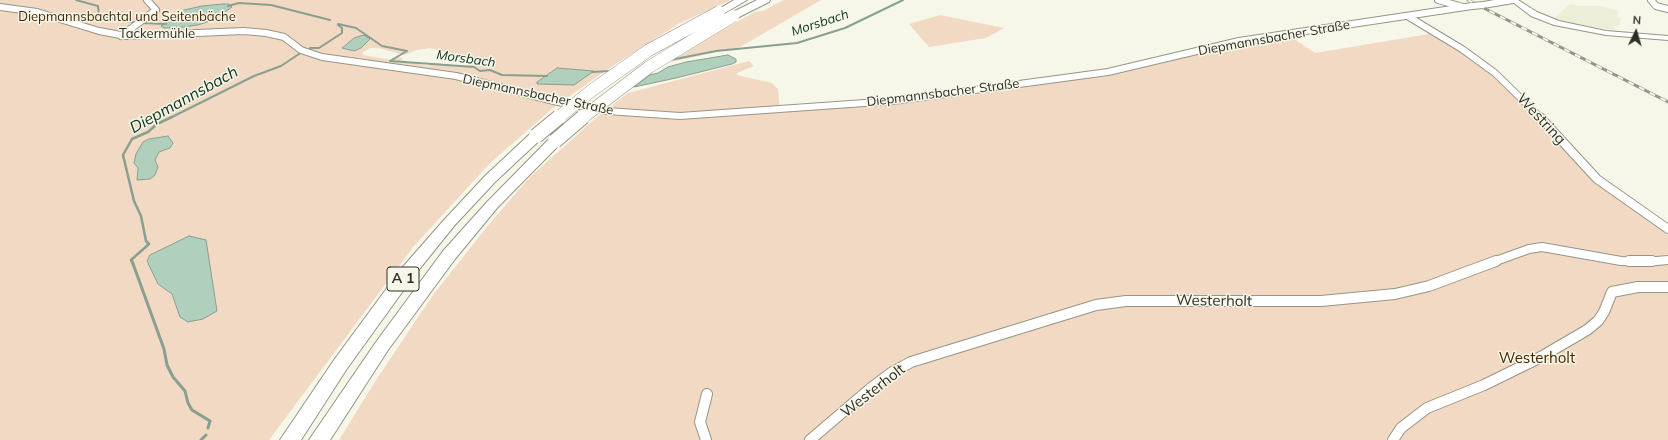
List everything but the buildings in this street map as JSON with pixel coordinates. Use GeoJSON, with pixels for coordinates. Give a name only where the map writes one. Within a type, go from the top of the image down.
{"type":"FeatureCollection","features":[{"type":"Feature","properties":{"kind":"highway","name":"A 1"},"geometry":{"type":"LineString","coordinates":[[290,440],[340,365],[407,272],[449,223],[490,179],[536,136],[591,91],[643,54],[686,29],[742,0]]}},
{"type":"Feature","properties":{"kind":"highway","name":"A 1"},"geometry":{"type":"LineString","coordinates":[[320,440],[382,346],[449,255],[492,205],[555,141],[590,111],[649,67],[706,31],[765,0]]}},
{"type":"Feature","properties":{"kind":"street"},"geometry":{"type":"LineString","coordinates":[[121,36],[156,10],[147,0]]}},
{"type":"Feature","properties":{"kind":"street"},"geometry":{"type":"LineString","coordinates":[[1438,0],[1468,7]]}},
{"type":"Feature","properties":{"kind":"street"},"geometry":{"type":"LineString","coordinates":[[1513,0],[1534,14],[1566,25],[1621,35],[1668,38]]}},
{"type":"Feature","properties":{"kind":"street","name":"Diepmannsbacher Straße"},"geometry":{"type":"LineString","coordinates":[[312,54],[322,57],[456,76],[558,102],[607,111],[655,115],[695,116],[893,101],[1108,72],[1239,41],[1409,17],[1513,0]]}},
{"type":"Feature","properties":{"kind":"street"},"geometry":{"type":"LineString","coordinates":[[1651,0],[1656,6],[1668,8]]}},
{"type":"Feature","properties":{"kind":"street","name":"Tackermühle"},"geometry":{"type":"LineString","coordinates":[[0,7],[37,12],[99,31],[121,36],[137,37],[250,31],[284,37],[297,48],[312,54]]}},
{"type":"Feature","properties":{"kind":"street","name":"Westring"},"geometry":{"type":"LineString","coordinates":[[1409,17],[1462,49],[1495,73],[1529,105],[1598,179],[1668,229]]}},
{"type":"Feature","properties":{"kind":"street","name":"Westerholt"},"geometry":{"type":"LineString","coordinates":[[810,440],[872,388],[892,373],[911,362],[1096,305],[1126,301],[1321,301],[1395,294],[1430,286],[1530,249],[1542,247],[1621,261],[1645,262],[1668,260]]}},
{"type":"Feature","properties":{"kind":"street"},"geometry":{"type":"LineString","coordinates":[[1393,440],[1401,428],[1427,408],[1484,384],[1539,358],[1586,330],[1598,321],[1610,300],[1612,292],[1638,287],[1668,287]]}},
{"type":"Feature","properties":{"kind":"street"},"geometry":{"type":"LineString","coordinates":[[706,394],[700,422],[706,440]]}},
{"type":"Feature","properties":{"kind":"shaded area"},"geometry":{"type":"Polygon","coordinates":[[[229,4],[232,7],[213,20],[198,25],[183,27],[164,28],[161,26],[184,10],[202,6],[229,4]]]}},
{"type":"Feature","properties":{"kind":"shaded area"},"geometry":{"type":"Polygon","coordinates":[[[1570,4],[1580,6],[1601,6],[1619,11],[1617,17],[1621,18],[1619,26],[1613,26],[1617,31],[1554,18],[1570,4]]]}},
{"type":"Feature","properties":{"kind":"shaded area"},"geometry":{"type":"Polygon","coordinates":[[[364,35],[370,39],[361,48],[354,51],[342,48],[354,38],[364,35]]]}},
{"type":"Feature","properties":{"kind":"shaded area"},"geometry":{"type":"Polygon","coordinates":[[[728,55],[736,59],[736,62],[676,78],[634,87],[650,75],[658,73],[668,67],[686,62],[728,55]]]}},
{"type":"Feature","properties":{"kind":"shaded area"},"geometry":{"type":"Polygon","coordinates":[[[557,68],[594,71],[574,85],[537,84],[537,82],[557,68]]]}},
{"type":"Feature","properties":{"kind":"shaded area"},"geometry":{"type":"Polygon","coordinates":[[[168,136],[173,143],[170,148],[159,152],[155,160],[158,167],[155,175],[150,179],[137,180],[138,168],[134,163],[136,154],[143,142],[149,139],[168,136]]]}},
{"type":"Feature","properties":{"kind":"shaded area"},"geometry":{"type":"Polygon","coordinates":[[[189,236],[206,240],[217,311],[203,319],[188,322],[180,317],[172,294],[158,284],[147,261],[150,255],[189,236]]]}},
{"type":"Feature","properties":{"kind":"green space","name":"Diepmannsbachtal und Seitenbäche"},"geometry":{"type":"Polygon","coordinates":[[[0,0],[731,0],[678,24],[605,71],[553,108],[490,163],[414,246],[269,440],[0,440],[0,0]],[[360,36],[354,38],[343,46],[354,51],[359,49],[370,39],[360,36]],[[370,48],[363,52],[363,55],[392,60],[397,57],[403,58],[401,60],[427,66],[434,63],[460,66],[477,64],[477,62],[454,54],[430,48],[417,50],[404,55],[379,48],[370,48]],[[557,68],[537,82],[537,84],[540,85],[594,71],[557,68]],[[168,136],[138,168],[137,177],[155,160],[159,152],[170,148],[168,136]],[[189,236],[150,255],[147,261],[172,294],[180,317],[189,236]]]}},
{"type":"Feature","properties":{"kind":"green space"},"geometry":{"type":"Polygon","coordinates":[[[784,0],[821,0],[740,47],[671,62],[708,38],[755,12],[763,11],[784,0]]]}},
{"type":"Feature","properties":{"kind":"green space"},"geometry":{"type":"Polygon","coordinates":[[[940,15],[1004,28],[986,38],[929,47],[909,24],[940,15]]]}},
{"type":"Feature","properties":{"kind":"green space"},"geometry":{"type":"Polygon","coordinates":[[[1435,33],[1482,64],[1601,183],[1668,234],[1668,440],[339,440],[376,380],[433,295],[490,223],[530,177],[597,117],[628,93],[749,61],[754,66],[737,73],[737,75],[772,83],[778,89],[780,110],[894,102],[1125,70],[1181,57],[1290,36],[1315,53],[1435,33]]]}},
{"type":"Feature","properties":{"kind":"waterway","name":"Morsbach"},"geometry":{"type":"LineString","coordinates":[[76,0],[98,6],[99,16],[136,23]]}},
{"type":"Feature","properties":{"kind":"waterway","name":"Morsbach"},"geometry":{"type":"LineString","coordinates":[[670,60],[716,51],[797,43],[845,28],[903,0]]}},
{"type":"Feature","properties":{"kind":"waterway","name":"Morsbach"},"geometry":{"type":"LineString","coordinates":[[228,6],[239,3],[271,5],[330,20]]}},
{"type":"Feature","properties":{"kind":"waterway","name":"Morsbach"},"geometry":{"type":"LineString","coordinates":[[141,23],[166,24]]}},
{"type":"Feature","properties":{"kind":"waterway","name":"Morsbach"},"geometry":{"type":"LineString","coordinates":[[338,24],[356,28],[382,46],[407,51],[390,61],[474,67],[480,71],[490,70],[502,75],[547,76]]}},
{"type":"Feature","properties":{"kind":"waterway","name":"Diepmannsbach"},"geometry":{"type":"LineString","coordinates":[[310,48],[319,48],[342,33],[342,28],[338,25]]}},
{"type":"Feature","properties":{"kind":"waterway","name":"Diepmannsbach"},"geometry":{"type":"LineString","coordinates":[[172,117],[254,76],[281,66],[302,52]]}},
{"type":"Feature","properties":{"kind":"waterway","name":"Morsbach"},"geometry":{"type":"LineString","coordinates":[[592,72],[611,71]]}},
{"type":"Feature","properties":{"kind":"waterway","name":"Diepmannsbach"},"geometry":{"type":"LineString","coordinates":[[132,262],[131,260],[149,244],[146,241],[141,216],[134,201],[123,155],[132,139],[148,132],[157,124],[172,117]]}},
{"type":"Feature","properties":{"kind":"waterway","name":"Diepmannsbach"},"geometry":{"type":"LineString","coordinates":[[132,261],[164,349],[167,365],[173,377],[185,391],[188,403],[192,410],[210,421],[208,428]]}},
{"type":"Feature","properties":{"kind":"waterway","name":"Diepmannsbach"},"geometry":{"type":"LineString","coordinates":[[201,440],[206,435]]}},
{"type":"Feature","properties":{"kind":"railway"},"geometry":{"type":"LineString","coordinates":[[1468,0],[1668,102]]}}]}
